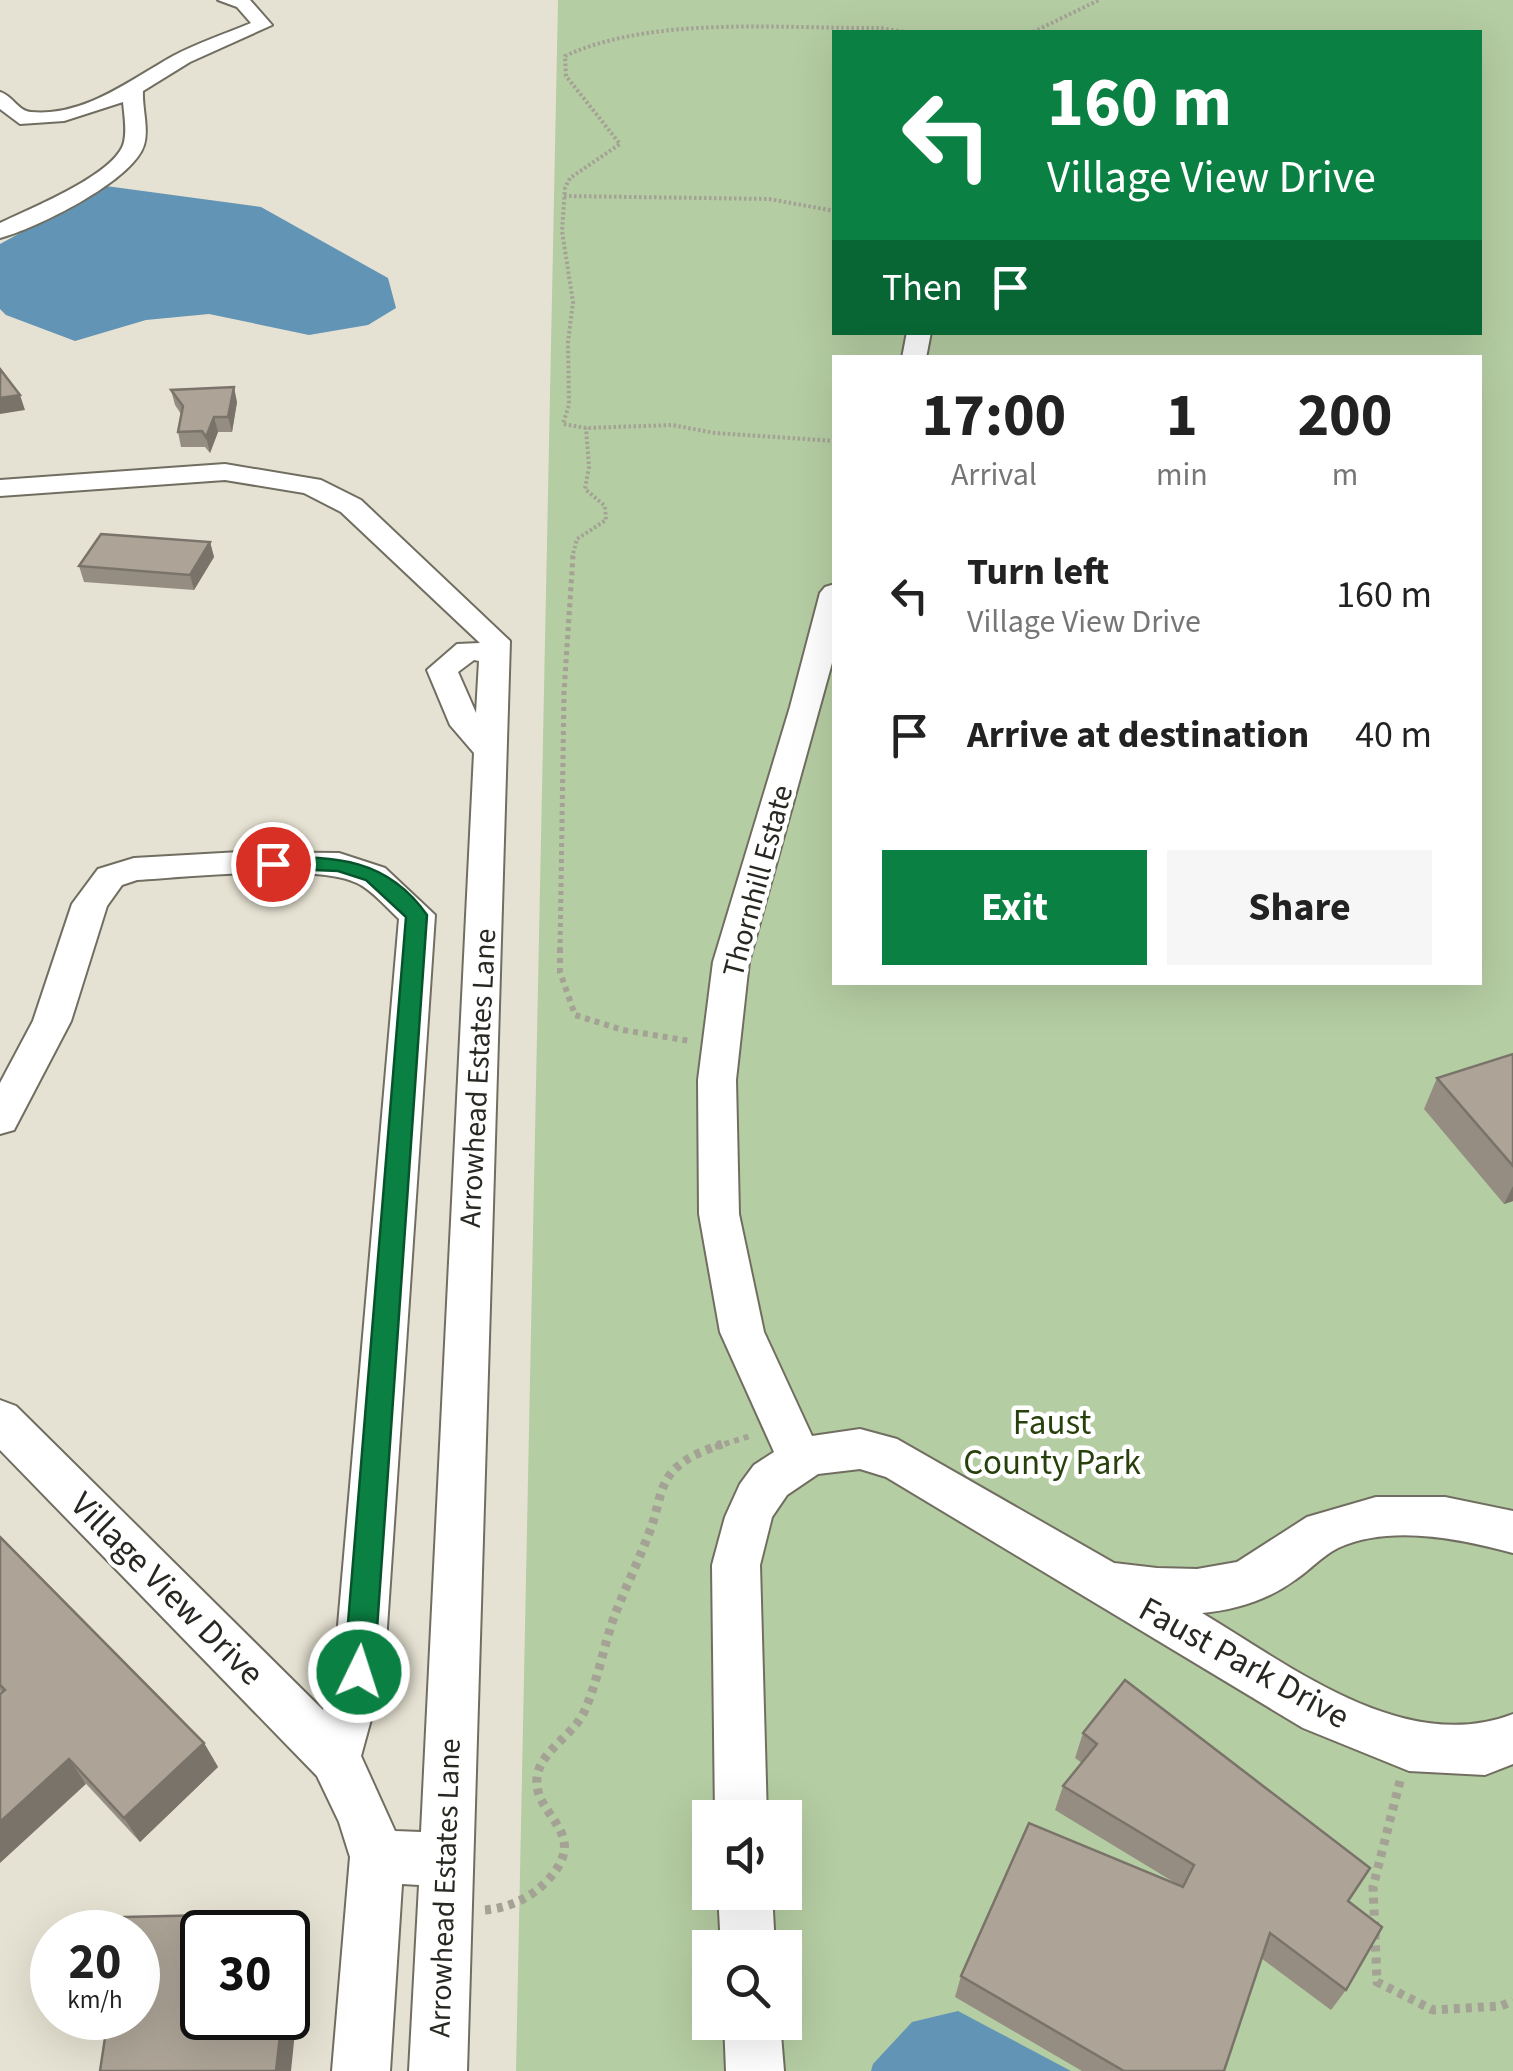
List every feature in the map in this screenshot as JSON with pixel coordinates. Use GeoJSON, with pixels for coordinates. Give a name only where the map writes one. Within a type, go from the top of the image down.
{"type":"FeatureCollection","features":[{"type":"Feature","properties":{"kind":"street"},"geometry":{"type":"LineString","coordinates":[[0,98],[20,118],[46,120],[84,112],[132,92],[183,58],[262,25],[243,3],[227,0]]}},
{"type":"Feature","properties":{"kind":"street"},"geometry":{"type":"LineString","coordinates":[[0,232],[113,172],[130,156],[135,143],[132,92]]}},
{"type":"Feature","properties":{"kind":"street"},"geometry":{"type":"LineString","coordinates":[[84,112],[133,114]]}},
{"type":"Feature","properties":{"kind":"street"},"geometry":{"type":"LineString","coordinates":[[0,488],[225,472],[310,486],[352,506],[496,641],[495,655],[468,650],[442,670],[466,725],[493,753]]}},
{"type":"Feature","properties":{"kind":"street","name":"Thornhill Estate"},"geometry":{"type":"LineString","coordinates":[[800,1459],[742,1332],[719,1214],[717,1080],[731,962],[832,605]]}},
{"type":"Feature","properties":{"kind":"street","name":"Arrowhead Estates Lane"},"geometry":{"type":"LineString","coordinates":[[438,2071],[495,655]]}},
{"type":"Feature","properties":{"kind":"street"},"geometry":{"type":"LineString","coordinates":[[0,1120],[52,1021],[90,904],[110,878],[134,869],[240,863],[339,864],[373,876],[417,915],[359,1672],[335,1758]]}},
{"type":"Feature","properties":{"kind":"street","name":"Village View Drive"},"geometry":{"type":"LineString","coordinates":[[0,1420],[335,1758],[363,1814],[377,1857],[361,2071]]}},
{"type":"Feature","properties":{"kind":"street","name":"Faust Park Drive"},"geometry":{"type":"LineString","coordinates":[[741,1800],[736,1565],[746,1526],[762,1489],[800,1459],[834,1451],[873,1450],[930,1479],[1321,1711],[1409,1746],[1485,1750],[1513,1739]]}},
{"type":"Feature","properties":{"kind":"street","name":"Faust Park Drive"},"geometry":{"type":"LineString","coordinates":[[1095,1580],[1151,1591],[1204,1592],[1269,1571],[1329,1530],[1407,1513],[1486,1524],[1513,1532]]}},
{"type":"Feature","properties":{"kind":"street"},"geometry":{"type":"LineString","coordinates":[[377,1857],[446,1858]]}},
{"type":"Feature","properties":{"kind":"street"},"geometry":{"type":"LineString","coordinates":[[753,2040],[755,2071]]}},
{"type":"Feature","properties":{"kind":"path"},"geometry":{"type":"LineString","coordinates":[[1037,30],[1098,0]]}},
{"type":"Feature","properties":{"kind":"path"},"geometry":{"type":"LineString","coordinates":[[832,441],[715,433],[672,425],[586,428],[563,424],[569,405],[568,342],[573,302],[562,231],[564,196],[570,178],[620,144],[566,76],[565,56],[590,42],[672,33],[893,30]]}},
{"type":"Feature","properties":{"kind":"path"},"geometry":{"type":"LineString","coordinates":[[564,196],[769,200],[832,210]]}},
{"type":"Feature","properties":{"kind":"path"},"geometry":{"type":"LineString","coordinates":[[586,428],[589,467],[585,489],[606,506],[606,520],[577,540],[572,558],[564,692],[560,972],[575,1015],[623,1030],[722,1046]]}},
{"type":"Feature","properties":{"kind":"path"},"geometry":{"type":"LineString","coordinates":[[478,1910],[498,1910],[528,1896],[553,1874],[565,1853],[564,1836],[536,1784],[540,1767],[578,1726],[591,1698],[613,1622],[665,1482],[674,1468],[716,1445],[756,1436]]}},
{"type":"Feature","properties":{"kind":"path"},"geometry":{"type":"LineString","coordinates":[[1409,1746],[1373,1888],[1377,1982],[1433,2010],[1513,2002]]}},
{"type":"Feature","properties":{"kind":"green space","name":"Faust County Park"},"geometry":{"type":"Polygon","coordinates":[[[558,0],[1513,0],[1513,2071],[516,2071],[558,0]]]}},
{"type":"Feature","properties":{"kind":"water"},"geometry":{"type":"Polygon","coordinates":[[[106,186],[261,207],[388,278],[396,308],[368,325],[309,335],[209,314],[146,320],[75,341],[6,315],[0,309],[0,244],[106,186]]]}},
{"type":"Feature","properties":{"kind":"water"},"geometry":{"type":"Polygon","coordinates":[[[958,2011],[1071,2071],[871,2071],[912,2022],[958,2011]]]}},
{"type":"Feature","properties":{"kind":"building"},"geometry":{"type":"Polygon","coordinates":[[[0,369],[20,395],[0,398],[0,369]]]}},
{"type":"Feature","properties":{"kind":"building"},"geometry":{"type":"Polygon","coordinates":[[[234,387],[228,417],[214,417],[206,437],[202,431],[178,432],[183,406],[171,390],[234,387]]]}},
{"type":"Feature","properties":{"kind":"building"},"geometry":{"type":"Polygon","coordinates":[[[101,534],[210,542],[190,575],[79,566],[101,534]]]}},
{"type":"Feature","properties":{"kind":"building"},"geometry":{"type":"Polygon","coordinates":[[[1513,1054],[1513,1166],[1437,1078],[1513,1054]]]}},
{"type":"Feature","properties":{"kind":"building"},"geometry":{"type":"Polygon","coordinates":[[[0,1537],[204,1743],[124,1818],[69,1759],[0,1822],[0,1694],[5,1690],[0,1685],[0,1537]]]}},
{"type":"Feature","properties":{"kind":"building"},"geometry":{"type":"Polygon","coordinates":[[[1125,1680],[1370,1868],[1348,1901],[1382,1927],[1346,1990],[1270,1933],[1224,2071],[1124,2071],[961,1976],[1029,1823],[1183,1887],[1194,1865],[1063,1786],[1097,1744],[1083,1733],[1125,1680]]]}},
{"type":"Feature","properties":{"kind":"building"},"geometry":{"type":"Polygon","coordinates":[[[160,1916],[180,1916],[180,2040],[280,2040],[276,2071],[100,2071],[105,2040],[160,2040],[160,1916]]]}},
{"type":"Feature","properties":{"kind":"route"},"geometry":{"type":"LineString","coordinates":[[273,864],[339,864],[373,876],[417,915],[359,1672]]}}]}
